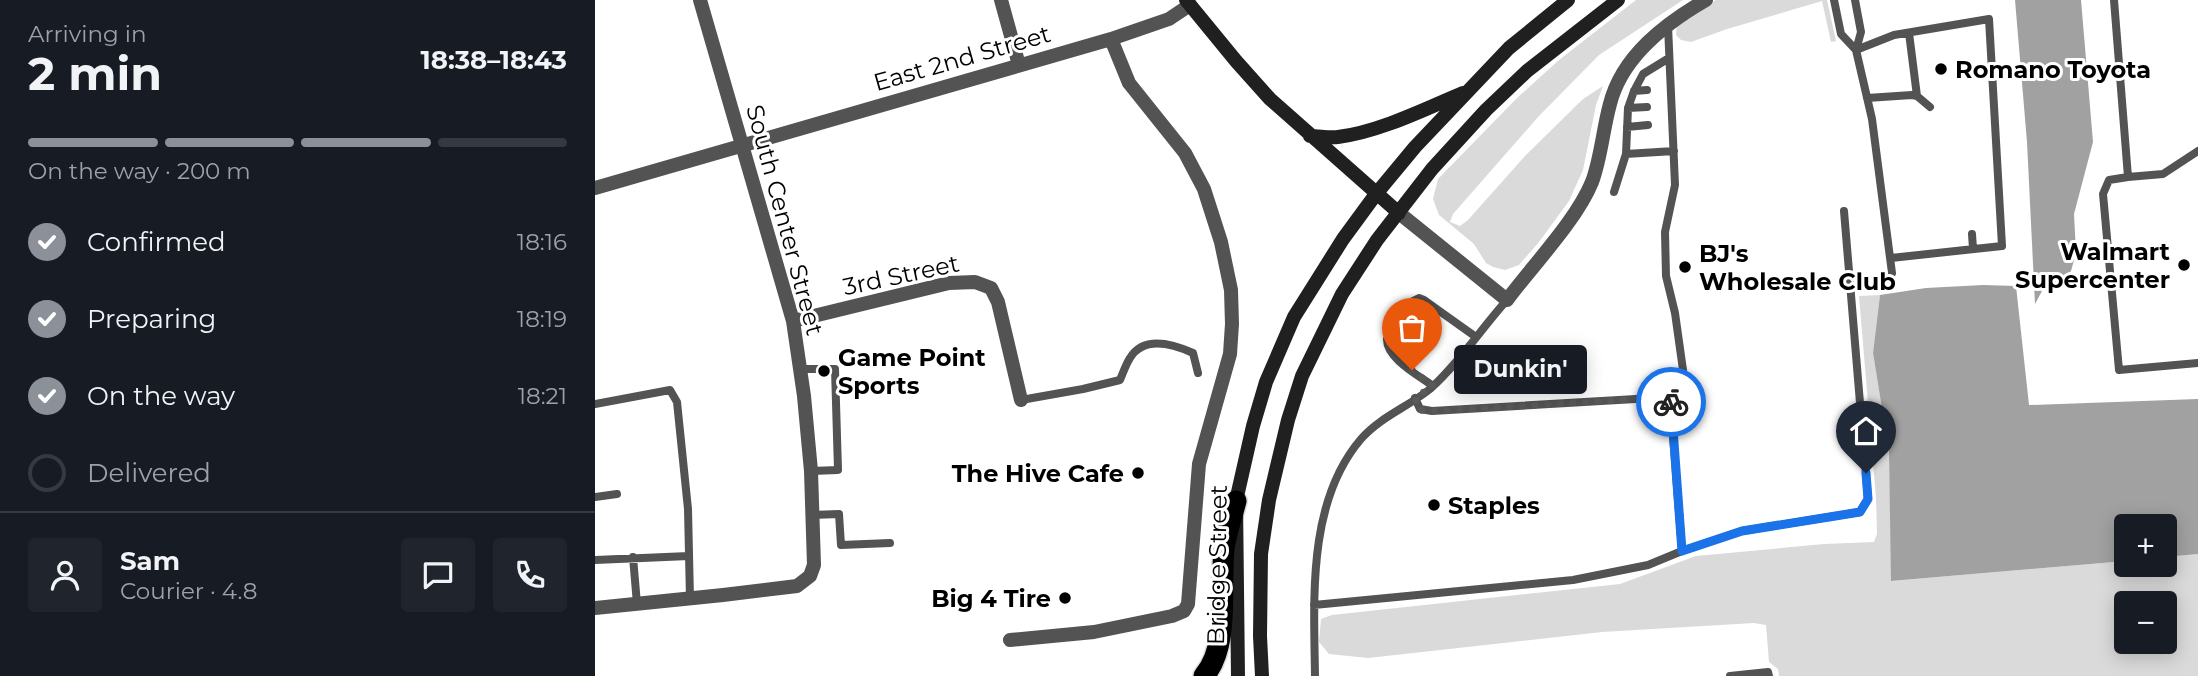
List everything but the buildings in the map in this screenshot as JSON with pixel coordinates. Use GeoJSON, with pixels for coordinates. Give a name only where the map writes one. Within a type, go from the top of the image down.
{"type":"FeatureCollection","features":[{"type":"Feature","properties":{"kind":"highway"},"geometry":{"type":"LineString","coordinates":[[1204,676],[1213,665],[1221,632],[1224,545],[1236,501]]}},
{"type":"Feature","properties":{"kind":"main road","name":"Bridge Street"},"geometry":{"type":"LineString","coordinates":[[1262,676],[1261,554],[1269,500],[1288,420],[1303,376],[1342,294],[1377,240],[1432,169],[1486,110],[1527,71],[1618,0]]}},
{"type":"Feature","properties":{"kind":"main road"},"geometry":{"type":"LineString","coordinates":[[1188,2],[1262,90],[1310,136],[1399,213]]}},
{"type":"Feature","properties":{"kind":"main road","name":"Bridge Street"},"geometry":{"type":"LineString","coordinates":[[1238,676],[1236,501],[1263,393],[1294,317],[1343,239],[1415,147],[1509,48],[1562,4]]}},
{"type":"Feature","properties":{"kind":"main road"},"geometry":{"type":"LineString","coordinates":[[1310,136],[1336,137],[1364,131],[1417,113],[1468,91]]}},
{"type":"Feature","properties":{"kind":"street","name":"South Center Street"},"geometry":{"type":"LineString","coordinates":[[691,599],[797,586],[807,579],[814,565],[811,471],[793,321],[700,0]]}},
{"type":"Feature","properties":{"kind":"street"},"geometry":{"type":"LineString","coordinates":[[1001,0],[1019,65]]}},
{"type":"Feature","properties":{"kind":"street"},"geometry":{"type":"LineString","coordinates":[[1399,213],[1507,299],[1580,206],[1593,180],[1611,100],[1637,54],[1668,25],[1706,0]]}},
{"type":"Feature","properties":{"kind":"street","name":"East 2nd Street"},"geometry":{"type":"LineString","coordinates":[[595,188],[1111,39],[1169,19],[1188,2]]}},
{"type":"Feature","properties":{"kind":"street"},"geometry":{"type":"LineString","coordinates":[[1010,640],[1107,629],[1171,616],[1184,611],[1188,604],[1199,464],[1230,354],[1233,324],[1231,290],[1221,242],[1200,182],[1185,153],[1129,83],[1111,39]]}},
{"type":"Feature","properties":{"kind":"street","name":"3rd Street"},"geometry":{"type":"LineString","coordinates":[[793,321],[949,283],[978,283],[991,288],[998,302],[1021,400]]}},
{"type":"Feature","properties":{"kind":"street"},"geometry":{"type":"LineString","coordinates":[[595,608],[691,599]]}},
{"type":"Feature","properties":{"kind":"lane"},"geometry":{"type":"LineString","coordinates":[[1834,0],[1841,34],[1856,50]]}},
{"type":"Feature","properties":{"kind":"lane"},"geometry":{"type":"LineString","coordinates":[[1855,0],[1861,32],[1856,50],[1872,119],[1892,274]]}},
{"type":"Feature","properties":{"kind":"lane"},"geometry":{"type":"LineString","coordinates":[[2114,0],[2128,177]]}},
{"type":"Feature","properties":{"kind":"lane"},"geometry":{"type":"LineString","coordinates":[[1856,50],[1875,41],[1909,33],[1989,19],[2002,246],[1891,258]]}},
{"type":"Feature","properties":{"kind":"lane"},"geometry":{"type":"LineString","coordinates":[[1668,25],[1668,89],[1675,185],[1665,232],[1666,276],[1675,313],[1683,370],[1671,397],[1682,551]]}},
{"type":"Feature","properties":{"kind":"lane"},"geometry":{"type":"LineString","coordinates":[[1909,33],[1917,96]]}},
{"type":"Feature","properties":{"kind":"lane"},"geometry":{"type":"LineString","coordinates":[[1614,192],[1626,154],[1628,108],[1634,91],[1643,74],[1669,58]]}},
{"type":"Feature","properties":{"kind":"lane"},"geometry":{"type":"LineString","coordinates":[[1634,91],[1647,90]]}},
{"type":"Feature","properties":{"kind":"lane"},"geometry":{"type":"LineString","coordinates":[[1867,98],[1912,95],[1930,107]]}},
{"type":"Feature","properties":{"kind":"lane"},"geometry":{"type":"LineString","coordinates":[[1628,108],[1647,107]]}},
{"type":"Feature","properties":{"kind":"lane"},"geometry":{"type":"LineString","coordinates":[[1627,127],[1648,125]]}},
{"type":"Feature","properties":{"kind":"lane"},"geometry":{"type":"LineString","coordinates":[[1626,154],[1674,151]]}},
{"type":"Feature","properties":{"kind":"lane"},"geometry":{"type":"LineString","coordinates":[[2198,151],[2163,174],[2109,180],[2103,194],[2119,370],[2198,363]]}},
{"type":"Feature","properties":{"kind":"lane"},"geometry":{"type":"LineString","coordinates":[[1314,606],[1573,580],[1648,565],[1742,531],[1860,512],[1868,499],[1844,211]]}},
{"type":"Feature","properties":{"kind":"lane"},"geometry":{"type":"LineString","coordinates":[[1972,234],[1973,249]]}},
{"type":"Feature","properties":{"kind":"lane"},"geometry":{"type":"LineString","coordinates":[[1315,676],[1314,606],[1321,528],[1328,499],[1339,473],[1360,440],[1378,422],[1433,386],[1454,365],[1507,299]]}},
{"type":"Feature","properties":{"kind":"lane"},"geometry":{"type":"LineString","coordinates":[[1433,386],[1391,354],[1387,346],[1387,339],[1412,301],[1425,300],[1476,337]]}},
{"type":"Feature","properties":{"kind":"lane"},"geometry":{"type":"LineString","coordinates":[[1021,400],[1121,380],[1131,356],[1146,344],[1175,344],[1193,354],[1198,373]]}},
{"type":"Feature","properties":{"kind":"lane"},"geometry":{"type":"LineString","coordinates":[[800,369],[835,369],[838,470],[811,471]]}},
{"type":"Feature","properties":{"kind":"lane"},"geometry":{"type":"LineString","coordinates":[[595,404],[670,390],[677,402],[688,509],[691,599]]}},
{"type":"Feature","properties":{"kind":"lane"},"geometry":{"type":"LineString","coordinates":[[1415,398],[1420,410],[1432,411],[1671,397]]}},
{"type":"Feature","properties":{"kind":"lane"},"geometry":{"type":"LineString","coordinates":[[595,496],[617,494]]}},
{"type":"Feature","properties":{"kind":"lane"},"geometry":{"type":"LineString","coordinates":[[812,515],[839,514],[841,545],[890,542]]}},
{"type":"Feature","properties":{"kind":"lane"},"geometry":{"type":"LineString","coordinates":[[595,560],[689,556]]}},
{"type":"Feature","properties":{"kind":"lane"},"geometry":{"type":"LineString","coordinates":[[633,557],[637,604]]}},
{"type":"Feature","properties":{"kind":"lane"},"geometry":{"type":"LineString","coordinates":[[1730,676],[1769,674]]}},
{"type":"Feature","properties":{"kind":"shaded area"},"geometry":{"type":"Polygon","coordinates":[[[1636,0],[1683,0],[1599,55],[1539,116],[1453,214],[1450,222],[1460,226],[1468,220],[1525,156],[1583,99],[1603,86],[1596,105],[1583,170],[1569,201],[1519,265],[1505,270],[1493,267],[1486,263],[1474,244],[1439,215],[1433,199],[1438,179],[1517,98],[1559,60],[1636,0]]]}},
{"type":"Feature","properties":{"kind":"shaded area"},"geometry":{"type":"Polygon","coordinates":[[[1716,0],[1827,0],[1836,41],[1831,42],[1822,1],[1691,42],[1681,40],[1676,35],[1677,22],[1716,0]]]}},
{"type":"Feature","properties":{"kind":"shaded area"},"geometry":{"type":"Polygon","coordinates":[[[2015,0],[2081,0],[2093,142],[2074,214],[2076,253],[2071,271],[2056,288],[2042,291],[2035,304],[2027,142],[2015,0]]]}},
{"type":"Feature","properties":{"kind":"shaded area"},"geometry":{"type":"Polygon","coordinates":[[[2016,286],[2029,405],[2198,399],[2198,554],[2177,556],[2177,514],[2114,514],[2114,562],[1891,581],[1889,452],[1873,353],[1880,295],[1926,288],[2016,286]]]}},
{"type":"Feature","properties":{"kind":"shaded area"},"geometry":{"type":"Polygon","coordinates":[[[1880,295],[1873,353],[1889,452],[1892,581],[2114,562],[2114,577],[2177,577],[2177,556],[2198,554],[2198,676],[1779,676],[1778,669],[1769,662],[1766,625],[1754,623],[1602,632],[1368,658],[1329,654],[1319,642],[1321,619],[1332,615],[1620,584],[1696,556],[1874,542],[1877,534],[1859,296],[1880,295]]]}},
{"type":"Feature","properties":{"kind":"way so far"},"geometry":{"type":"LineString","coordinates":[[1412,370],[1433,386],[1415,398],[1420,410],[1671,397],[1671,402]]}},
{"type":"Feature","properties":{"kind":"place","name":"Romano Toyota"},"geometry":{"type":"Point","coordinates":[1941,69]}},
{"type":"Feature","properties":{"kind":"place","name":"Walmart Supercenter"},"geometry":{"type":"Point","coordinates":[2184,265]}},
{"type":"Feature","properties":{"kind":"place","name":"BJ's Wholesale Club"},"geometry":{"type":"Point","coordinates":[1685,267]}},
{"type":"Feature","properties":{"kind":"place","name":"Dunkin'"},"geometry":{"type":"Point","coordinates":[1412,370]}},
{"type":"Feature","properties":{"kind":"place","name":"Game Point Sports"},"geometry":{"type":"Point","coordinates":[824,371]}},
{"type":"Feature","properties":{"kind":"place","name":"The Hive Cafe"},"geometry":{"type":"Point","coordinates":[1138,473]}},
{"type":"Feature","properties":{"kind":"place","name":"Staples"},"geometry":{"type":"Point","coordinates":[1434,505]}},
{"type":"Feature","properties":{"kind":"place","name":"Big 4 Tire"},"geometry":{"type":"Point","coordinates":[1065,598]}},
{"type":"Feature","properties":{"kind":"route"},"geometry":{"type":"LineString","coordinates":[[1671,402],[1682,551],[1742,531],[1860,512],[1868,499],[1866,473]]}}]}
